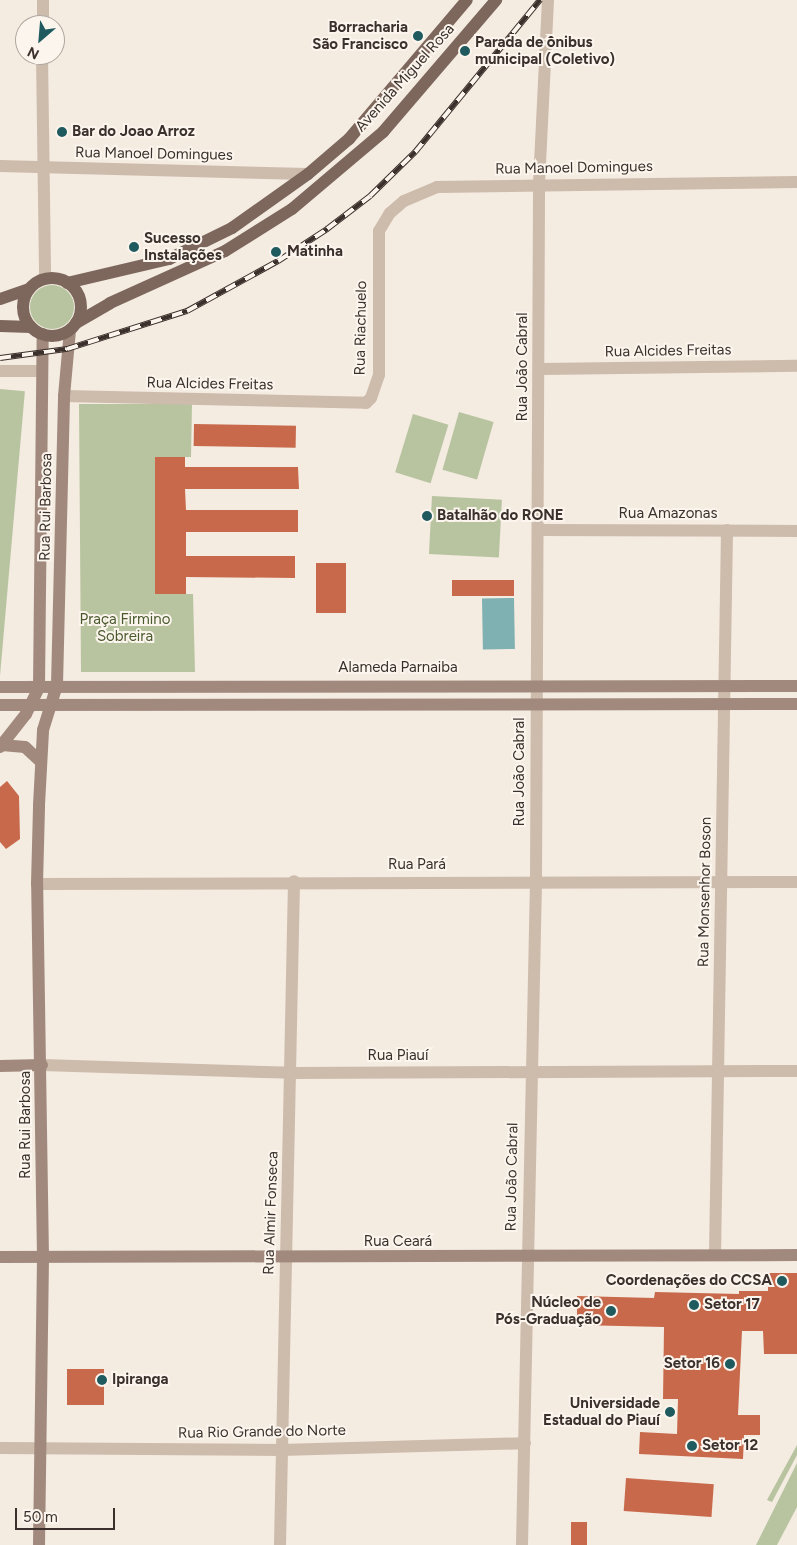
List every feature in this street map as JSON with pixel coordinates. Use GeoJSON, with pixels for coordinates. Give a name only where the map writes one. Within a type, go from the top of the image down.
{"type":"FeatureCollection","features":[{"type":"Feature","properties":{"kind":"main road","name":"Avenida Miguel Rosa"},"geometry":{"type":"LineString","coordinates":[[67,282],[169,259],[232,228],[308,174],[349,139],[467,0]]}},
{"type":"Feature","properties":{"kind":"main road","name":"Avenida Miguel Rosa"},"geometry":{"type":"LineString","coordinates":[[73,326],[110,303],[225,251],[292,209],[383,132],[496,0]]}},
{"type":"Feature","properties":{"kind":"main road"},"geometry":{"type":"LineString","coordinates":[[0,298],[29,289],[45,279],[67,282],[79,296],[80,314],[73,326],[52,336],[43,334],[31,327],[0,326]]}},
{"type":"Feature","properties":{"kind":"main road"},"geometry":{"type":"LineString","coordinates":[[29,289],[23,309],[31,327]]}},
{"type":"Feature","properties":{"kind":"main road","name":"Rua Rui Barbosa"},"geometry":{"type":"LineString","coordinates":[[39,1545],[38,1450],[43,1257],[42,1065],[37,884],[40,762],[43,730],[57,686],[64,396],[73,326]]}},
{"type":"Feature","properties":{"kind":"main road","name":"Rua Rui Barbosa"},"geometry":{"type":"LineString","coordinates":[[39,687],[41,371],[43,334]]}},
{"type":"Feature","properties":{"kind":"main road"},"geometry":{"type":"LineString","coordinates":[[41,501],[62,500]]}},
{"type":"Feature","properties":{"kind":"main road","name":"Alameda Parnaiba"},"geometry":{"type":"LineString","coordinates":[[0,687],[537,684],[797,686]]}},
{"type":"Feature","properties":{"kind":"main road"},"geometry":{"type":"LineString","coordinates":[[307,685],[307,704]]}},
{"type":"Feature","properties":{"kind":"main road"},"geometry":{"type":"LineString","coordinates":[[1,746],[31,705],[39,687]]}},
{"type":"Feature","properties":{"kind":"main road"},"geometry":{"type":"LineString","coordinates":[[0,705],[797,704]]}},
{"type":"Feature","properties":{"kind":"main road"},"geometry":{"type":"LineString","coordinates":[[1,746],[25,747],[40,762]]}},
{"type":"Feature","properties":{"kind":"main road","name":"Rua Piauí"},"geometry":{"type":"LineString","coordinates":[[0,1066],[42,1065]]}},
{"type":"Feature","properties":{"kind":"main road","name":"Rua Ceará"},"geometry":{"type":"LineString","coordinates":[[0,1258],[286,1259],[797,1255]]}},
{"type":"Feature","properties":{"kind":"street"},"geometry":{"type":"LineString","coordinates":[[42,15],[43,0]]}},
{"type":"Feature","properties":{"kind":"street","name":"Rua João Cabral"},"geometry":{"type":"LineString","coordinates":[[522,1545],[536,881],[540,369],[539,184],[548,0]]}},
{"type":"Feature","properties":{"kind":"street"},"geometry":{"type":"LineString","coordinates":[[42,65],[45,279]]}},
{"type":"Feature","properties":{"kind":"street","name":"Rua Manoel Domingues"},"geometry":{"type":"LineString","coordinates":[[0,166],[308,174]]}},
{"type":"Feature","properties":{"kind":"street","name":"Rua Manoel Domingues"},"geometry":{"type":"LineString","coordinates":[[378,240],[382,224],[390,213],[420,192],[437,187],[539,184],[797,182]]}},
{"type":"Feature","properties":{"kind":"street","name":"Rua Riachuelo"},"geometry":{"type":"LineString","coordinates":[[355,404],[371,398],[378,375],[378,240]]}},
{"type":"Feature","properties":{"kind":"street","name":"Rua Alcides Freitas"},"geometry":{"type":"LineString","coordinates":[[540,369],[797,366]]}},
{"type":"Feature","properties":{"kind":"street"},"geometry":{"type":"LineString","coordinates":[[0,371],[41,371]]}},
{"type":"Feature","properties":{"kind":"street","name":"Rua Alcides Freitas"},"geometry":{"type":"LineString","coordinates":[[64,396],[355,404]]}},
{"type":"Feature","properties":{"kind":"street","name":"Rua Amazonas"},"geometry":{"type":"LineString","coordinates":[[539,530],[797,531]]}},
{"type":"Feature","properties":{"kind":"street","name":"Rua Monsenhor Boson"},"geometry":{"type":"LineString","coordinates":[[715,1255],[727,530]]}},
{"type":"Feature","properties":{"kind":"street","name":"Rua Pará"},"geometry":{"type":"LineString","coordinates":[[37,884],[294,881],[797,882]]}},
{"type":"Feature","properties":{"kind":"street","name":"Rua Almir Fonseca"},"geometry":{"type":"LineString","coordinates":[[280,1545],[292,1073],[294,881]]}},
{"type":"Feature","properties":{"kind":"street","name":"Rua Piauí"},"geometry":{"type":"LineString","coordinates":[[42,1065],[292,1073],[797,1071]]}},
{"type":"Feature","properties":{"kind":"street","name":"Rua Rio Grande do Norte"},"geometry":{"type":"LineString","coordinates":[[0,1448],[38,1450],[281,1450],[525,1443]]}},
{"type":"Feature","properties":{"kind":"green space"},"geometry":{"type":"Polygon","coordinates":[[[52,285],[64,289],[70,295],[74,307],[70,319],[64,325],[52,329],[40,325],[34,319],[30,307],[34,295],[40,289],[52,285]]]}},
{"type":"Feature","properties":{"kind":"green space"},"geometry":{"type":"Polygon","coordinates":[[[0,389],[25,391],[0,676],[0,389]]]}},
{"type":"Feature","properties":{"kind":"green space","name":"Praça Firmino Sobreira"},"geometry":{"type":"Polygon","coordinates":[[[79,404],[192,404],[191,457],[155,457],[155,594],[193,594],[195,672],[81,672],[79,404]]]}},
{"type":"Feature","properties":{"kind":"green space"},"geometry":{"type":"Polygon","coordinates":[[[459,412],[494,422],[477,480],[442,470],[459,412]]]}},
{"type":"Feature","properties":{"kind":"green space"},"geometry":{"type":"Polygon","coordinates":[[[413,414],[448,425],[431,483],[395,472],[413,414]]]}},
{"type":"Feature","properties":{"kind":"green space"},"geometry":{"type":"Polygon","coordinates":[[[432,496],[502,500],[499,558],[429,554],[432,496]]]}},
{"type":"Feature","properties":{"kind":"green space"},"geometry":{"type":"Polygon","coordinates":[[[797,1445],[797,1455],[772,1502],[767,1500],[797,1445]]]}},
{"type":"Feature","properties":{"kind":"green space"},"geometry":{"type":"Polygon","coordinates":[[[797,1463],[797,1507],[777,1545],[756,1545],[797,1463]]]}},
{"type":"Feature","properties":{"kind":"water"},"geometry":{"type":"Polygon","coordinates":[[[514,598],[515,649],[483,650],[482,599],[514,598]]]}},
{"type":"Feature","properties":{"kind":"building"},"geometry":{"type":"Polygon","coordinates":[[[194,424],[296,426],[296,448],[194,446],[194,424]]]}},
{"type":"Feature","properties":{"kind":"building"},"geometry":{"type":"Polygon","coordinates":[[[155,457],[185,457],[185,467],[298,467],[299,489],[185,489],[186,510],[298,510],[298,532],[186,532],[186,556],[295,556],[295,578],[186,577],[186,594],[155,594],[155,457]]]}},
{"type":"Feature","properties":{"kind":"building"},"geometry":{"type":"Polygon","coordinates":[[[316,563],[346,563],[346,613],[316,613],[316,563]]]}},
{"type":"Feature","properties":{"kind":"building"},"geometry":{"type":"Polygon","coordinates":[[[452,580],[514,580],[514,596],[452,596],[452,580]]]}},
{"type":"Feature","properties":{"kind":"building"},"geometry":{"type":"Polygon","coordinates":[[[7,781],[19,796],[20,839],[6,849],[0,842],[0,787],[7,781]]]}},
{"type":"Feature","properties":{"kind":"building"},"geometry":{"type":"Polygon","coordinates":[[[768,1273],[797,1273],[797,1354],[764,1354],[763,1331],[742,1331],[738,1415],[760,1415],[760,1435],[744,1435],[743,1459],[639,1454],[640,1432],[677,1434],[678,1399],[663,1399],[664,1327],[577,1325],[577,1296],[654,1298],[655,1292],[739,1294],[739,1291],[768,1291],[768,1273]]]}},
{"type":"Feature","properties":{"kind":"building"},"geometry":{"type":"Polygon","coordinates":[[[67,1369],[104,1369],[104,1405],[67,1405],[67,1369]]]}},
{"type":"Feature","properties":{"kind":"building"},"geometry":{"type":"Polygon","coordinates":[[[626,1478],[714,1484],[711,1517],[624,1511],[626,1478]]]}},
{"type":"Feature","properties":{"kind":"building"},"geometry":{"type":"Polygon","coordinates":[[[571,1522],[587,1522],[587,1545],[571,1545],[571,1522]]]}},
{"type":"Feature","properties":{"kind":"railway"},"geometry":{"type":"LineString","coordinates":[[0,358],[67,349],[187,311],[278,261],[327,229],[370,196],[415,152],[540,0]]}},
{"type":"Feature","properties":{"kind":"place","name":"Borracharia São Francisco"},"geometry":{"type":"Point","coordinates":[418,36]}},
{"type":"Feature","properties":{"kind":"place","name":"Parada de ônibus municipal (Coletivo)"},"geometry":{"type":"Point","coordinates":[465,51]}},
{"type":"Feature","properties":{"kind":"place","name":"Bar do Joao Arroz"},"geometry":{"type":"Point","coordinates":[62,132]}},
{"type":"Feature","properties":{"kind":"place","name":"Sucesso Instalações"},"geometry":{"type":"Point","coordinates":[134,247]}},
{"type":"Feature","properties":{"kind":"place","name":"Matinha"},"geometry":{"type":"Point","coordinates":[276,252]}},
{"type":"Feature","properties":{"kind":"place","name":"Batalhão do RONE"},"geometry":{"type":"Point","coordinates":[427,516]}},
{"type":"Feature","properties":{"kind":"place","name":"Coordenações do CCSA"},"geometry":{"type":"Point","coordinates":[782,1281]}},
{"type":"Feature","properties":{"kind":"place","name":"Setor 17"},"geometry":{"type":"Point","coordinates":[694,1305]}},
{"type":"Feature","properties":{"kind":"place","name":"Núcleo de Pós-Graduação"},"geometry":{"type":"Point","coordinates":[611,1311]}},
{"type":"Feature","properties":{"kind":"place","name":"Setor 16"},"geometry":{"type":"Point","coordinates":[730,1364]}},
{"type":"Feature","properties":{"kind":"place","name":"Ipiranga"},"geometry":{"type":"Point","coordinates":[102,1380]}},
{"type":"Feature","properties":{"kind":"place","name":"Universidade Estadual do Piauí"},"geometry":{"type":"Point","coordinates":[670,1412]}},
{"type":"Feature","properties":{"kind":"place","name":"Setor 12"},"geometry":{"type":"Point","coordinates":[692,1446]}}]}
